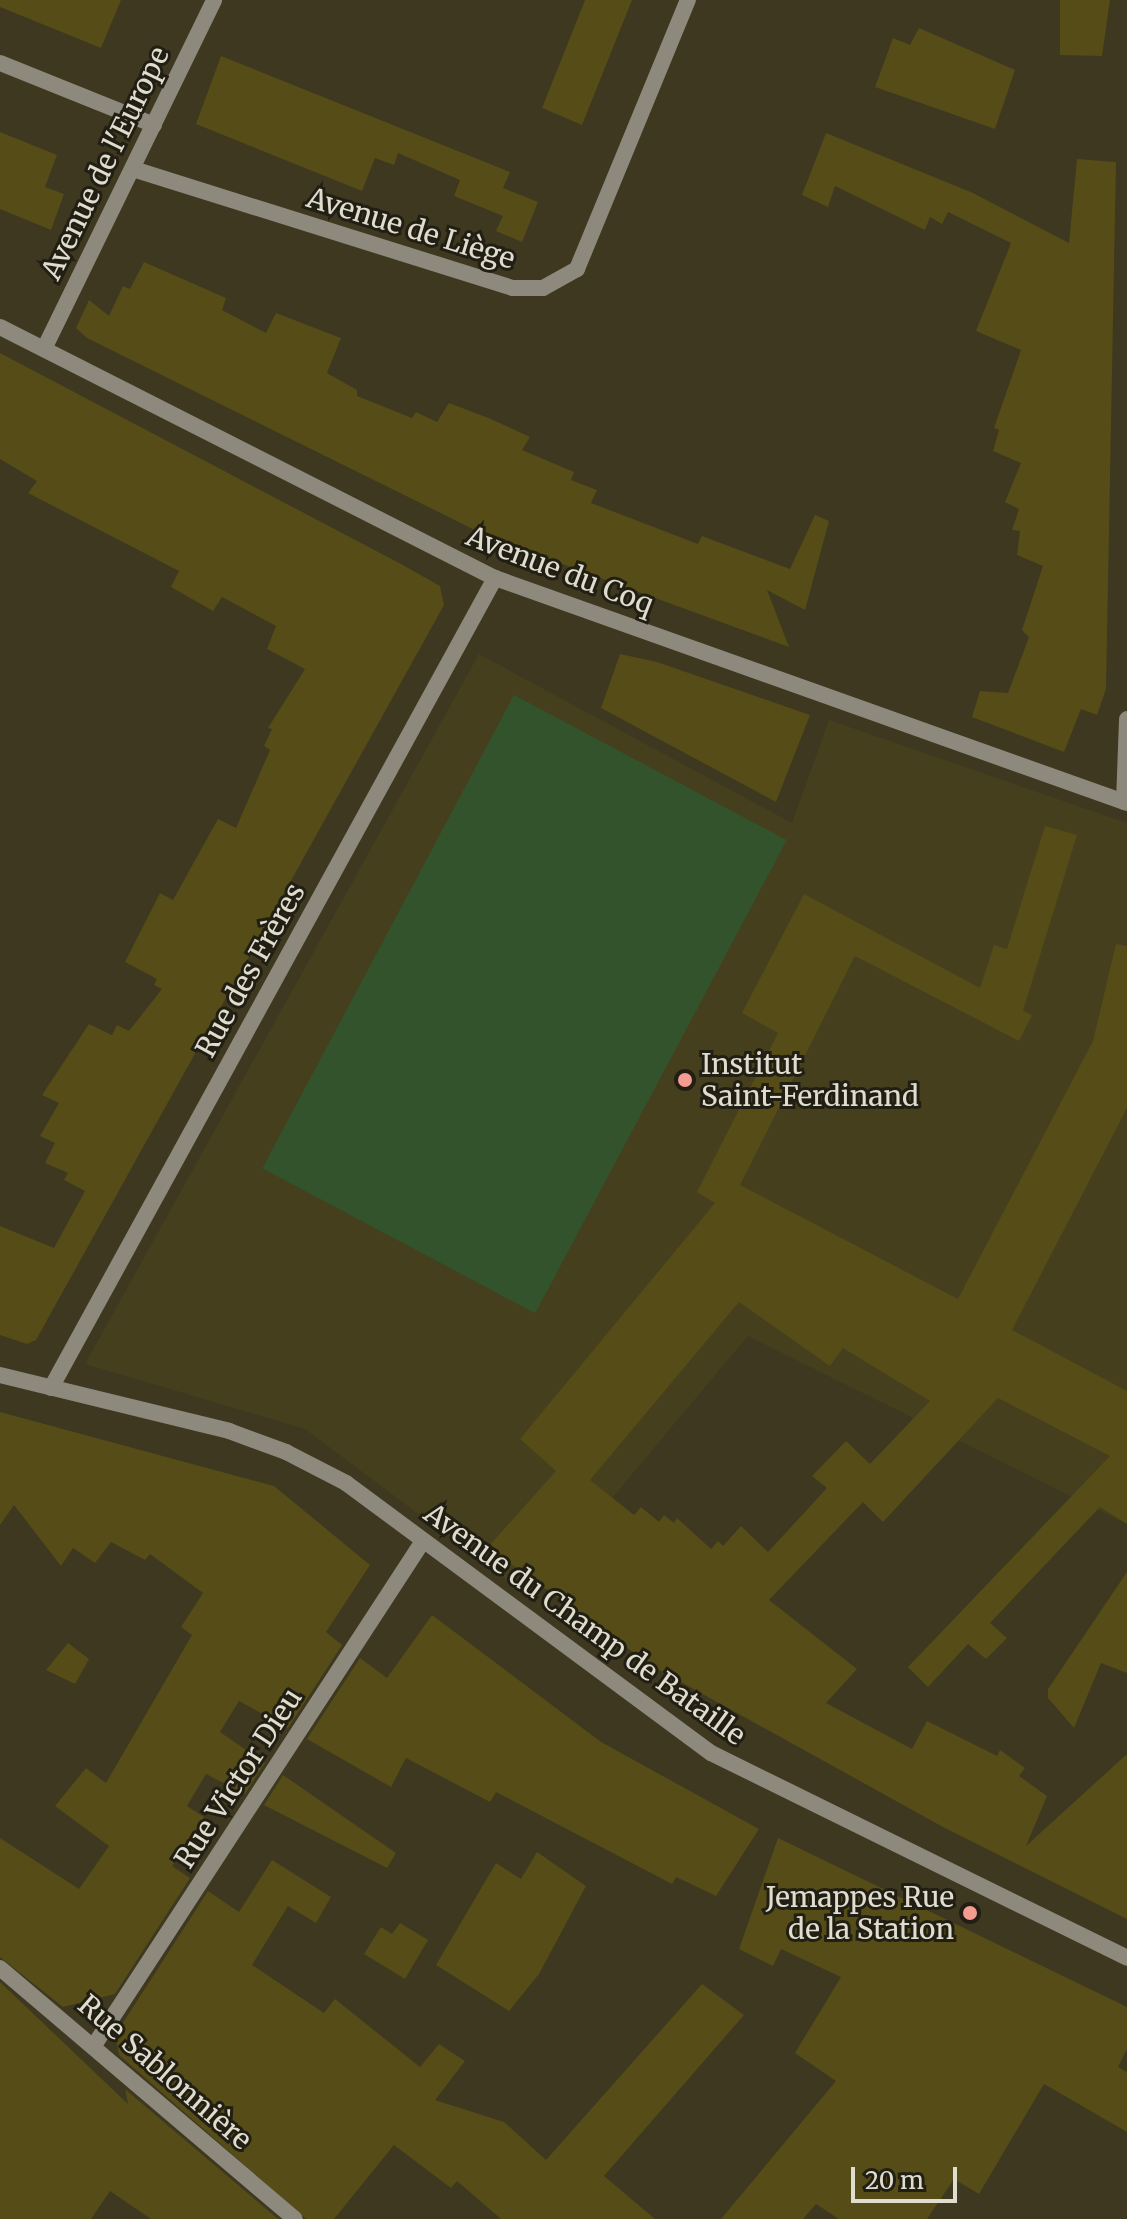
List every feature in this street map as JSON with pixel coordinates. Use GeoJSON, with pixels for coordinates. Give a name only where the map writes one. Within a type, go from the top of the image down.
{"type":"FeatureCollection","features":[{"type":"Feature","properties":{"kind":"street","name":"Avenue de l'Europe"},"geometry":{"type":"LineString","coordinates":[[44,349],[214,0]]}},
{"type":"Feature","properties":{"kind":"street","name":"Avenue de Liège"},"geometry":{"type":"LineString","coordinates":[[133,169],[513,288],[543,288],[577,269],[688,0]]}},
{"type":"Feature","properties":{"kind":"street"},"geometry":{"type":"LineString","coordinates":[[0,63],[154,125]]}},
{"type":"Feature","properties":{"kind":"street","name":"Avenue du Coq"},"geometry":{"type":"LineString","coordinates":[[0,327],[495,578],[1125,802]]}},
{"type":"Feature","properties":{"kind":"street","name":"Rue des Frères"},"geometry":{"type":"LineString","coordinates":[[51,1388],[495,578]]}},
{"type":"Feature","properties":{"kind":"street"},"geometry":{"type":"LineString","coordinates":[[1125,802],[1127,719]]}},
{"type":"Feature","properties":{"kind":"street","name":"Avenue du Champ de Bataille"},"geometry":{"type":"LineString","coordinates":[[0,1375],[229,1431],[286,1452],[346,1483],[711,1753],[1127,1958]]}},
{"type":"Feature","properties":{"kind":"street","name":"Rue Victor Dieu"},"geometry":{"type":"LineString","coordinates":[[95,2044],[423,1541]]}},
{"type":"Feature","properties":{"kind":"street","name":"Rue Sablonnière"},"geometry":{"type":"LineString","coordinates":[[0,1968],[95,2044],[295,2219]]}},
{"type":"Feature","properties":{"kind":"shaded area","name":"Institut Saint-Ferdinand"},"geometry":{"type":"Polygon","coordinates":[[[479,654],[792,823],[829,720],[1127,823],[1127,1524],[748,1336],[529,1597],[305,1429],[85,1364],[479,654]]]}},
{"type":"Feature","properties":{"kind":"green space"},"geometry":{"type":"Polygon","coordinates":[[[514,695],[787,840],[535,1313],[262,1168],[514,695]]]}},
{"type":"Feature","properties":{"kind":"building"},"geometry":{"type":"Polygon","coordinates":[[[0,0],[121,0],[101,48],[0,7],[0,0]]]}},
{"type":"Feature","properties":{"kind":"building"},"geometry":{"type":"Polygon","coordinates":[[[585,0],[632,0],[582,125],[542,108],[585,0]]]}},
{"type":"Feature","properties":{"kind":"building"},"geometry":{"type":"Polygon","coordinates":[[[1060,0],[1110,0],[1102,56],[1060,55],[1060,0]]]}},
{"type":"Feature","properties":{"kind":"building"},"geometry":{"type":"Polygon","coordinates":[[[919,28],[1015,70],[995,129],[875,87],[893,38],[910,45],[919,28]]]}},
{"type":"Feature","properties":{"kind":"building"},"geometry":{"type":"Polygon","coordinates":[[[221,56],[510,172],[503,188],[538,202],[522,242],[496,231],[503,216],[454,196],[460,180],[398,153],[394,165],[375,158],[362,191],[196,124],[221,56]]]}},
{"type":"Feature","properties":{"kind":"building"},"geometry":{"type":"Polygon","coordinates":[[[0,132],[57,155],[45,187],[64,194],[51,230],[0,209],[0,132]]]}},
{"type":"Feature","properties":{"kind":"building"},"geometry":{"type":"Polygon","coordinates":[[[826,133],[973,193],[1069,243],[1077,159],[1116,162],[1106,689],[1097,715],[1081,709],[1064,752],[972,717],[980,691],[1008,693],[1029,637],[1022,630],[1043,566],[1017,555],[1020,531],[1012,530],[1019,509],[1005,502],[1021,463],[993,451],[999,430],[994,428],[1021,350],[976,331],[1011,243],[948,212],[942,224],[930,217],[925,230],[835,186],[828,207],[802,195],[826,133]]]}},
{"type":"Feature","properties":{"kind":"building"},"geometry":{"type":"Polygon","coordinates":[[[144,262],[226,298],[222,310],[266,333],[276,313],[341,338],[327,373],[357,390],[357,396],[412,418],[416,412],[437,422],[449,403],[491,419],[530,437],[522,450],[574,472],[571,480],[597,490],[591,503],[698,544],[702,536],[790,569],[815,515],[829,521],[805,610],[767,590],[789,647],[491,538],[87,338],[76,328],[89,300],[109,316],[123,286],[130,289],[144,262]]]}},
{"type":"Feature","properties":{"kind":"building"},"geometry":{"type":"Polygon","coordinates":[[[0,353],[440,586],[444,605],[36,1340],[27,1344],[0,1335],[0,1226],[54,1248],[85,1191],[64,1180],[68,1173],[45,1163],[55,1143],[40,1136],[59,1103],[42,1095],[89,1024],[112,1035],[117,1025],[129,1031],[162,989],[154,985],[157,979],[125,962],[160,893],[173,900],[218,819],[236,828],[270,750],[264,746],[272,729],[268,728],[305,669],[267,649],[276,626],[222,597],[213,611],[171,587],[179,571],[28,493],[37,481],[0,459],[0,353]]]}},
{"type":"Feature","properties":{"kind":"building"},"geometry":{"type":"Polygon","coordinates":[[[620,654],[657,662],[810,715],[776,802],[601,708],[620,654]]]}},
{"type":"Feature","properties":{"kind":"building"},"geometry":{"type":"Polygon","coordinates":[[[1045,826],[1077,835],[1023,1011],[1032,1015],[1019,1041],[855,956],[740,1185],[958,1299],[1093,1041],[1116,944],[1127,946],[1127,1108],[1012,1330],[1127,1391],[1127,1524],[1100,1507],[990,1623],[1007,1638],[986,1659],[968,1644],[928,1687],[908,1667],[1110,1456],[998,1398],[883,1522],[863,1502],[769,1600],[857,1669],[826,1703],[912,1749],[927,1721],[997,1756],[1000,1750],[1025,1768],[1019,1776],[1047,1796],[1026,1846],[1127,1754],[1127,1919],[943,1827],[652,1666],[488,1547],[556,1471],[520,1439],[715,1203],[697,1192],[778,1033],[742,1013],[804,894],[980,988],[994,945],[1007,949],[1045,826]],[[739,1302],[590,1480],[634,1515],[641,1507],[659,1522],[664,1515],[674,1523],[677,1518],[711,1549],[718,1541],[723,1546],[741,1526],[768,1552],[827,1488],[812,1476],[846,1441],[870,1464],[930,1401],[843,1348],[830,1366],[739,1302]]]}},
{"type":"Feature","properties":{"kind":"building"},"geometry":{"type":"Polygon","coordinates":[[[0,1412],[274,1486],[370,1565],[326,1632],[342,1645],[288,1728],[239,1701],[220,1732],[265,1763],[245,1794],[206,1774],[187,1806],[204,1817],[172,1866],[190,1878],[115,1994],[63,2007],[0,1957],[0,1838],[79,1889],[109,1846],[55,1806],[86,1768],[106,1783],[192,1635],[181,1627],[203,1593],[150,1554],[145,1560],[111,1542],[95,1563],[73,1548],[61,1566],[14,1505],[0,1525],[0,1412]]]}},
{"type":"Feature","properties":{"kind":"building"},"geometry":{"type":"Polygon","coordinates":[[[1127,1572],[1127,1673],[1101,1663],[1074,1728],[1048,1698],[1048,1689],[1127,1572]]]}},
{"type":"Feature","properties":{"kind":"building"},"geometry":{"type":"Polygon","coordinates":[[[432,1615],[601,1742],[759,1829],[716,1896],[676,1877],[672,1884],[496,1792],[490,1802],[406,1758],[391,1787],[307,1739],[360,1658],[387,1678],[432,1615]]]}},
{"type":"Feature","properties":{"kind":"building"},"geometry":{"type":"Polygon","coordinates":[[[68,1643],[89,1659],[75,1684],[46,1670],[68,1643]]]}},
{"type":"Feature","properties":{"kind":"building"},"geometry":{"type":"Polygon","coordinates":[[[283,1775],[396,1853],[387,1868],[264,1805],[283,1775]]]}},
{"type":"Feature","properties":{"kind":"building"},"geometry":{"type":"Polygon","coordinates":[[[778,1838],[1127,2007],[1127,2049],[1118,2067],[1127,2072],[1127,2132],[1044,2084],[979,2194],[954,2179],[927,2219],[839,2219],[816,2204],[803,2219],[721,2219],[836,2081],[795,2053],[841,1977],[781,1949],[773,1966],[739,1949],[778,1838]]]}},
{"type":"Feature","properties":{"kind":"building"},"geometry":{"type":"Polygon","coordinates":[[[537,1852],[586,1886],[539,1974],[509,2011],[436,1965],[496,1863],[521,1879],[537,1852]]]}},
{"type":"Feature","properties":{"kind":"building"},"geometry":{"type":"Polygon","coordinates":[[[272,1860],[331,1897],[316,1923],[288,1906],[252,1965],[324,2013],[335,1999],[420,2067],[439,2044],[465,2061],[435,2100],[504,2122],[546,2160],[702,1984],[744,2015],[604,2176],[655,2219],[501,2219],[457,2181],[451,2188],[394,2145],[334,2219],[306,2219],[119,2055],[115,2035],[208,1891],[239,1912],[272,1860]]]}},
{"type":"Feature","properties":{"kind":"building"},"geometry":{"type":"Polygon","coordinates":[[[400,1923],[428,1940],[405,1979],[364,1954],[381,1927],[392,1934],[400,1923]]]}},
{"type":"Feature","properties":{"kind":"building"},"geometry":{"type":"Polygon","coordinates":[[[0,1982],[128,2104],[125,2089],[278,2219],[151,2219],[110,2191],[91,2219],[0,2219],[0,1982]]]}},
{"type":"Feature","properties":{"kind":"place","name":"Institut Saint-Ferdinand"},"geometry":{"type":"Point","coordinates":[685,1080]}},
{"type":"Feature","properties":{"kind":"place","name":"Jemappes Rue de la Station"},"geometry":{"type":"Point","coordinates":[970,1913]}}]}
